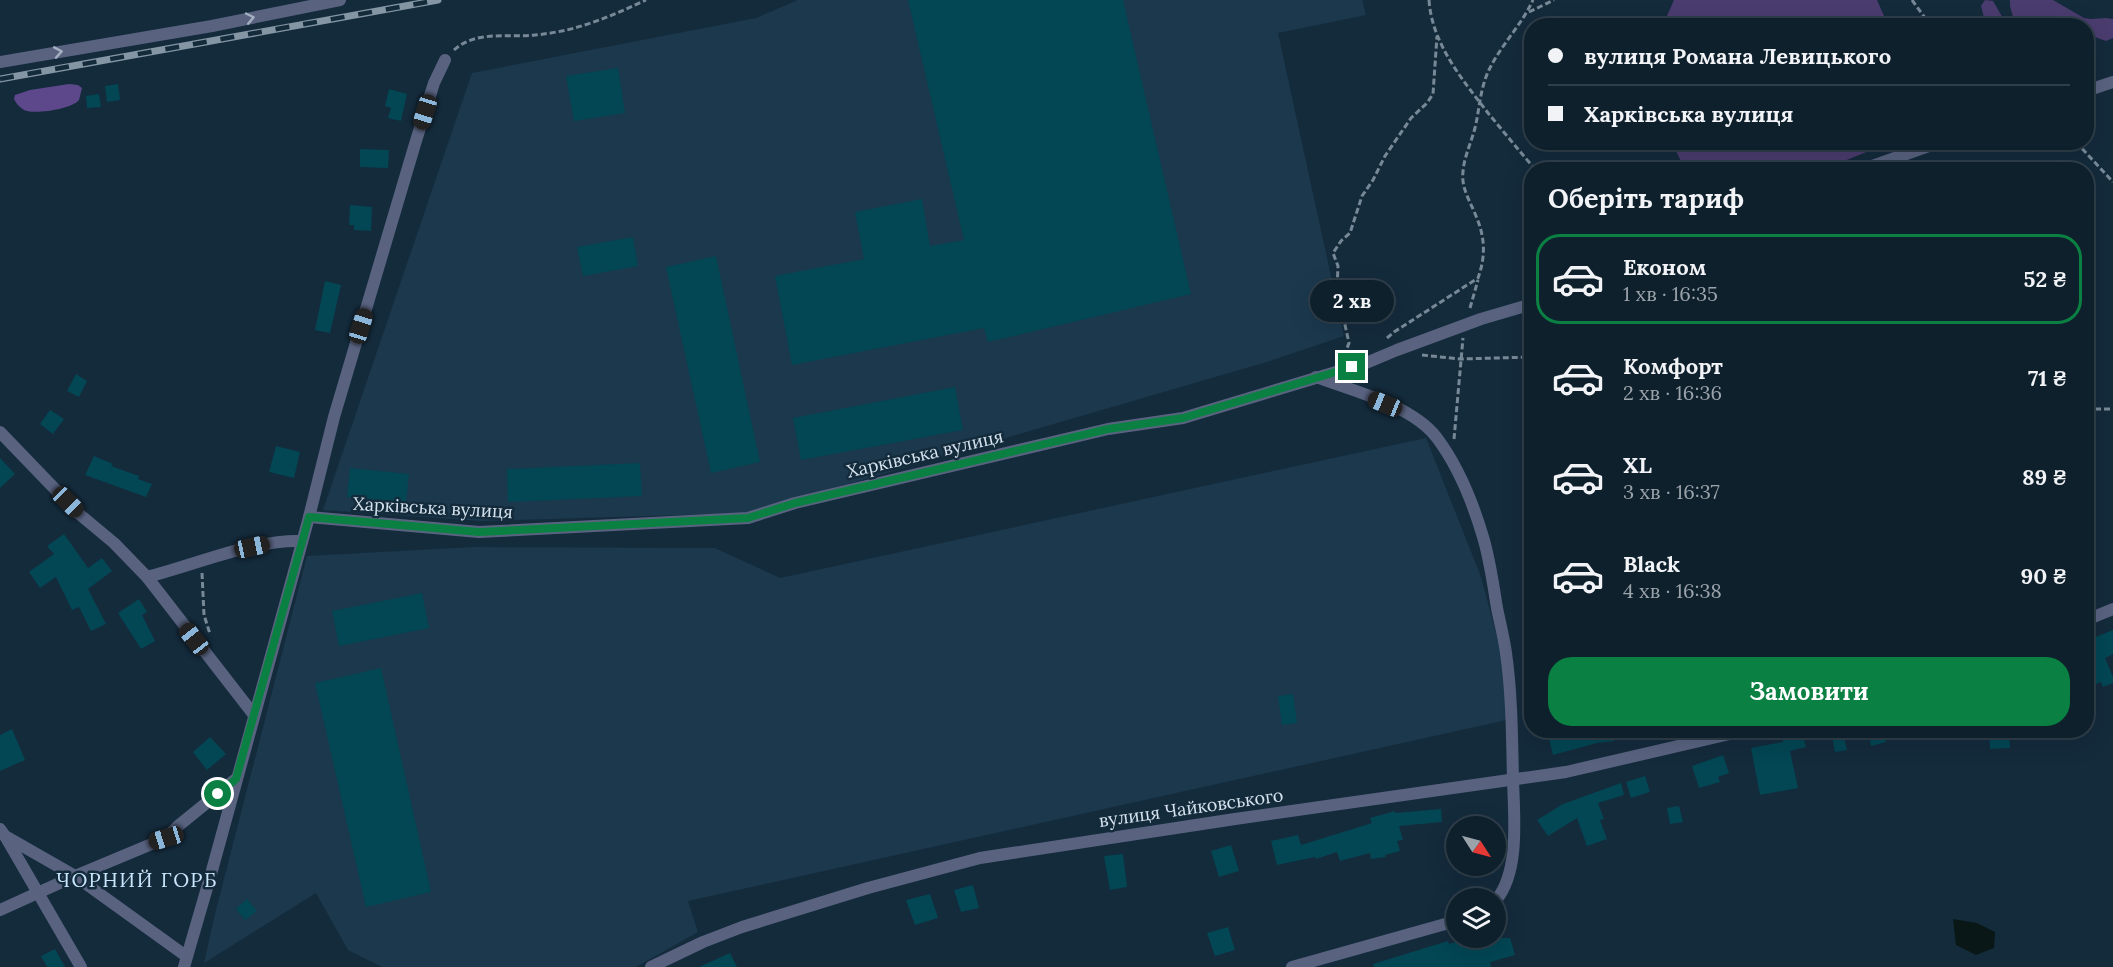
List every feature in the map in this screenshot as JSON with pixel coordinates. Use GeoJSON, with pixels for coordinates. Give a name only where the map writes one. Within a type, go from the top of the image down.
{"type":"FeatureCollection","features":[{"type":"Feature","properties":{"kind":"street"},"geometry":{"type":"LineString","coordinates":[[0,62],[212,26],[340,0]]}},
{"type":"Feature","properties":{"kind":"street"},"geometry":{"type":"LineString","coordinates":[[2,833],[75,876],[185,962],[309,517],[334,417],[434,83],[445,60]]}},
{"type":"Feature","properties":{"kind":"street"},"geometry":{"type":"LineString","coordinates":[[2094,88],[2113,82]]}},
{"type":"Feature","properties":{"kind":"street"},"geometry":{"type":"LineString","coordinates":[[1884,162],[1917,150]]}},
{"type":"Feature","properties":{"kind":"street","name":"Харківська вулиця"},"geometry":{"type":"LineString","coordinates":[[309,517],[479,532],[748,518],[795,503],[1108,429],[1183,418],[1366,363],[1396,350],[1524,307]]}},
{"type":"Feature","properties":{"kind":"street"},"geometry":{"type":"LineString","coordinates":[[1316,377],[1385,404],[1417,420],[1438,439],[1451,461],[1477,518],[1493,577],[1507,660],[1515,812],[1513,850],[1503,888]]}},
{"type":"Feature","properties":{"kind":"street"},"geometry":{"type":"LineString","coordinates":[[0,432],[78,513],[114,543],[147,577],[254,715]]}},
{"type":"Feature","properties":{"kind":"street"},"geometry":{"type":"LineString","coordinates":[[147,577],[259,545],[280,541],[302,541]]}},
{"type":"Feature","properties":{"kind":"street"},"geometry":{"type":"LineString","coordinates":[[2094,617],[2113,609]]}},
{"type":"Feature","properties":{"kind":"street","name":"вулиця Чайковського"},"geometry":{"type":"LineString","coordinates":[[651,967],[703,942],[754,924],[868,888],[980,858],[1235,819],[1513,781],[1613,763],[1715,738]]}},
{"type":"Feature","properties":{"kind":"street"},"geometry":{"type":"LineString","coordinates":[[0,910],[166,838],[236,779]]}},
{"type":"Feature","properties":{"kind":"street"},"geometry":{"type":"LineString","coordinates":[[2,833],[81,967]]}},
{"type":"Feature","properties":{"kind":"street"},"geometry":{"type":"LineString","coordinates":[[1292,967],[1446,924]]}},
{"type":"Feature","properties":{"kind":"path"},"geometry":{"type":"LineString","coordinates":[[445,60],[460,44],[470,40],[481,37],[535,35],[568,30],[601,20],[646,0]]}},
{"type":"Feature","properties":{"kind":"path"},"geometry":{"type":"LineString","coordinates":[[1429,0],[1431,18],[1437,36],[1450,61],[1479,101],[1529,162]]}},
{"type":"Feature","properties":{"kind":"path"},"geometry":{"type":"LineString","coordinates":[[1451,461],[1460,359],[1466,325],[1484,259],[1484,244],[1479,224],[1464,187],[1462,173],[1475,128],[1482,88],[1491,66],[1527,13],[1533,0]]}},
{"type":"Feature","properties":{"kind":"path"},"geometry":{"type":"LineString","coordinates":[[1527,13],[1554,0]]}},
{"type":"Feature","properties":{"kind":"path"},"geometry":{"type":"LineString","coordinates":[[1912,0],[1924,18]]}},
{"type":"Feature","properties":{"kind":"path"},"geometry":{"type":"LineString","coordinates":[[1339,371],[1349,343],[1337,289],[1338,266],[1333,253],[1350,233],[1362,196],[1385,156],[1410,118],[1427,103],[1433,94],[1437,36]]}},
{"type":"Feature","properties":{"kind":"path"},"geometry":{"type":"LineString","coordinates":[[2083,150],[2113,182]]}},
{"type":"Feature","properties":{"kind":"path"},"geometry":{"type":"LineString","coordinates":[[1386,340],[1394,332],[1478,278]]}},
{"type":"Feature","properties":{"kind":"path"},"geometry":{"type":"LineString","coordinates":[[1396,350],[1438,358],[1524,357]]}},
{"type":"Feature","properties":{"kind":"path"},"geometry":{"type":"LineString","coordinates":[[2094,409],[2113,408]]}},
{"type":"Feature","properties":{"kind":"path"},"geometry":{"type":"LineString","coordinates":[[201,562],[204,615],[210,635]]}},
{"type":"Feature","properties":{"kind":"shaded area"},"geometry":{"type":"Polygon","coordinates":[[[798,0],[1362,0],[1366,15],[1278,33],[1344,336],[1270,361],[749,513],[482,521],[323,510],[472,73],[756,18],[798,0]]]}},
{"type":"Feature","properties":{"kind":"shaded area"},"geometry":{"type":"Polygon","coordinates":[[[1674,0],[1877,0],[1885,18],[1666,18],[1674,0]]]}},
{"type":"Feature","properties":{"kind":"shaded area"},"geometry":{"type":"Polygon","coordinates":[[[1985,0],[1993,1],[2003,18],[1984,18],[1981,6],[1985,0]]]}},
{"type":"Feature","properties":{"kind":"shaded area"},"geometry":{"type":"Polygon","coordinates":[[[2010,0],[2053,0],[2084,18],[2012,18],[2010,0]]]}},
{"type":"Feature","properties":{"kind":"shaded area"},"geometry":{"type":"Polygon","coordinates":[[[2094,19],[2113,19],[2113,38],[2106,41],[2094,37],[2094,19]]]}},
{"type":"Feature","properties":{"kind":"shaded area"},"geometry":{"type":"Polygon","coordinates":[[[69,84],[82,88],[79,100],[69,106],[44,111],[29,111],[21,108],[14,99],[15,95],[30,90],[69,84]]]}},
{"type":"Feature","properties":{"kind":"shaded area"},"geometry":{"type":"Polygon","coordinates":[[[1676,150],[1872,150],[1842,162],[1682,162],[1676,150]]]}},
{"type":"Feature","properties":{"kind":"shaded area"},"geometry":{"type":"Polygon","coordinates":[[[1426,438],[1481,577],[1500,648],[1511,719],[688,901],[698,932],[636,967],[382,967],[348,950],[316,893],[204,963],[307,556],[474,547],[715,548],[780,578],[1426,438]]]}},
{"type":"Feature","properties":{"kind":"shaded area"},"geometry":{"type":"Polygon","coordinates":[[[1953,919],[1977,923],[1995,932],[1994,948],[1976,955],[1956,945],[1953,919]]]}},
{"type":"Feature","properties":{"kind":"building"},"geometry":{"type":"Polygon","coordinates":[[[908,0],[1123,0],[1191,294],[988,342],[984,328],[792,365],[775,276],[864,259],[855,212],[922,199],[930,246],[964,240],[908,0]]]}},
{"type":"Feature","properties":{"kind":"building"},"geometry":{"type":"Polygon","coordinates":[[[618,68],[625,113],[574,121],[566,76],[618,68]]]}},
{"type":"Feature","properties":{"kind":"building"},"geometry":{"type":"Polygon","coordinates":[[[118,84],[120,100],[107,102],[105,86],[118,84]]]}},
{"type":"Feature","properties":{"kind":"building"},"geometry":{"type":"Polygon","coordinates":[[[389,89],[407,94],[401,121],[388,118],[391,108],[385,106],[389,89]]]}},
{"type":"Feature","properties":{"kind":"building"},"geometry":{"type":"Polygon","coordinates":[[[99,94],[101,107],[87,108],[86,96],[99,94]]]}},
{"type":"Feature","properties":{"kind":"building"},"geometry":{"type":"Polygon","coordinates":[[[360,149],[389,150],[388,168],[360,167],[360,149]]]}},
{"type":"Feature","properties":{"kind":"building"},"geometry":{"type":"Polygon","coordinates":[[[350,205],[372,207],[371,231],[354,230],[354,225],[349,225],[350,205]]]}},
{"type":"Feature","properties":{"kind":"building"},"geometry":{"type":"Polygon","coordinates":[[[633,237],[638,266],[583,276],[577,247],[633,237]]]}},
{"type":"Feature","properties":{"kind":"building"},"geometry":{"type":"Polygon","coordinates":[[[716,256],[760,462],[711,473],[666,267],[716,256]]]}},
{"type":"Feature","properties":{"kind":"building"},"geometry":{"type":"Polygon","coordinates":[[[325,281],[341,285],[330,333],[315,330],[325,281]]]}},
{"type":"Feature","properties":{"kind":"building"},"geometry":{"type":"Polygon","coordinates":[[[76,374],[87,381],[79,397],[67,391],[76,374]]]}},
{"type":"Feature","properties":{"kind":"building"},"geometry":{"type":"Polygon","coordinates":[[[955,387],[963,430],[801,460],[793,418],[955,387]]]}},
{"type":"Feature","properties":{"kind":"building"},"geometry":{"type":"Polygon","coordinates":[[[50,410],[64,419],[53,434],[40,424],[50,410]]]}},
{"type":"Feature","properties":{"kind":"building"},"geometry":{"type":"Polygon","coordinates":[[[276,446],[300,452],[294,478],[269,472],[276,446]]]}},
{"type":"Feature","properties":{"kind":"building"},"geometry":{"type":"Polygon","coordinates":[[[94,456],[152,484],[146,497],[85,475],[94,456]]]}},
{"type":"Feature","properties":{"kind":"building"},"geometry":{"type":"Polygon","coordinates":[[[0,458],[15,474],[0,488],[0,458]]]}},
{"type":"Feature","properties":{"kind":"building"},"geometry":{"type":"Polygon","coordinates":[[[640,463],[642,496],[508,502],[507,469],[640,463]]]}},
{"type":"Feature","properties":{"kind":"building"},"geometry":{"type":"Polygon","coordinates":[[[350,468],[409,474],[406,502],[347,497],[350,468]]]}},
{"type":"Feature","properties":{"kind":"building"},"geometry":{"type":"Polygon","coordinates":[[[64,534],[88,568],[102,558],[112,571],[88,589],[106,624],[91,631],[79,607],[72,610],[56,577],[40,588],[29,572],[54,554],[47,546],[64,534]]]}},
{"type":"Feature","properties":{"kind":"building"},"geometry":{"type":"Polygon","coordinates":[[[422,593],[429,628],[339,646],[332,611],[422,593]]]}},
{"type":"Feature","properties":{"kind":"building"},"geometry":{"type":"Polygon","coordinates":[[[139,599],[147,612],[142,615],[155,641],[141,649],[118,613],[139,599]]]}},
{"type":"Feature","properties":{"kind":"building"},"geometry":{"type":"Polygon","coordinates":[[[2113,630],[2113,654],[2105,658],[2113,677],[2113,683],[2103,687],[2101,682],[2094,685],[2094,638],[2113,630]]]}},
{"type":"Feature","properties":{"kind":"building"},"geometry":{"type":"Polygon","coordinates":[[[381,668],[431,892],[366,907],[315,683],[381,668]]]}},
{"type":"Feature","properties":{"kind":"building"},"geometry":{"type":"Polygon","coordinates":[[[1293,694],[1297,723],[1282,725],[1278,696],[1293,694]]]}},
{"type":"Feature","properties":{"kind":"building"},"geometry":{"type":"Polygon","coordinates":[[[12,729],[25,760],[0,771],[0,735],[12,729]]]}},
{"type":"Feature","properties":{"kind":"building"},"geometry":{"type":"Polygon","coordinates":[[[210,737],[226,754],[207,770],[193,752],[210,737]]]}},
{"type":"Feature","properties":{"kind":"building"},"geometry":{"type":"Polygon","coordinates":[[[1549,738],[1618,738],[1614,741],[1597,743],[1553,755],[1549,738]]]}},
{"type":"Feature","properties":{"kind":"building"},"geometry":{"type":"Polygon","coordinates":[[[1782,738],[1804,738],[1806,747],[1790,751],[1798,788],[1760,795],[1751,748],[1783,742],[1782,738]]]}},
{"type":"Feature","properties":{"kind":"building"},"geometry":{"type":"Polygon","coordinates":[[[1832,738],[1844,738],[1847,750],[1835,752],[1832,738]]]}},
{"type":"Feature","properties":{"kind":"building"},"geometry":{"type":"Polygon","coordinates":[[[1870,738],[1885,738],[1886,742],[1871,746],[1870,738]]]}},
{"type":"Feature","properties":{"kind":"building"},"geometry":{"type":"Polygon","coordinates":[[[1989,738],[2009,738],[2010,748],[1990,749],[1989,738]]]}},
{"type":"Feature","properties":{"kind":"building"},"geometry":{"type":"Polygon","coordinates":[[[1723,755],[1729,773],[1718,777],[1720,782],[1699,788],[1692,766],[1723,755]]]}},
{"type":"Feature","properties":{"kind":"building"},"geometry":{"type":"Polygon","coordinates":[[[1645,776],[1650,792],[1631,798],[1626,782],[1645,776]]]}},
{"type":"Feature","properties":{"kind":"building"},"geometry":{"type":"Polygon","coordinates":[[[1621,783],[1624,795],[1598,803],[1604,819],[1600,820],[1607,839],[1587,846],[1577,818],[1548,836],[1537,820],[1563,804],[1621,783]]]}},
{"type":"Feature","properties":{"kind":"building"},"geometry":{"type":"Polygon","coordinates":[[[1679,806],[1683,822],[1670,824],[1667,808],[1679,806]]]}},
{"type":"Feature","properties":{"kind":"building"},"geometry":{"type":"Polygon","coordinates":[[[1441,809],[1442,822],[1399,826],[1403,840],[1397,841],[1400,851],[1385,855],[1386,857],[1371,859],[1370,853],[1340,861],[1337,852],[1316,859],[1315,857],[1277,865],[1271,841],[1298,835],[1301,845],[1372,823],[1370,818],[1395,811],[1395,813],[1441,809]]]}},
{"type":"Feature","properties":{"kind":"building"},"geometry":{"type":"Polygon","coordinates":[[[1231,845],[1239,871],[1219,877],[1211,851],[1231,845]]]}},
{"type":"Feature","properties":{"kind":"building"},"geometry":{"type":"Polygon","coordinates":[[[1123,854],[1127,887],[1110,890],[1104,856],[1123,854]]]}},
{"type":"Feature","properties":{"kind":"building"},"geometry":{"type":"Polygon","coordinates":[[[973,885],[979,908],[961,912],[954,890],[973,885]]]}},
{"type":"Feature","properties":{"kind":"building"},"geometry":{"type":"Polygon","coordinates":[[[930,894],[938,918],[915,925],[906,900],[930,894]]]}},
{"type":"Feature","properties":{"kind":"building"},"geometry":{"type":"Polygon","coordinates":[[[247,899],[257,911],[245,920],[236,909],[247,899]]]}},
{"type":"Feature","properties":{"kind":"building"},"geometry":{"type":"Polygon","coordinates":[[[1228,927],[1235,950],[1215,956],[1207,933],[1228,927]]]}},
{"type":"Feature","properties":{"kind":"building"},"geometry":{"type":"Polygon","coordinates":[[[1506,938],[1510,938],[1515,955],[1490,962],[1491,967],[1374,967],[1373,964],[1446,942],[1446,948],[1506,948],[1506,938]]]}},
{"type":"Feature","properties":{"kind":"building"},"geometry":{"type":"Polygon","coordinates":[[[55,949],[65,967],[47,967],[41,956],[55,949]]]}},
{"type":"Feature","properties":{"kind":"building"},"geometry":{"type":"Polygon","coordinates":[[[730,953],[737,967],[699,967],[730,953]]]}},
{"type":"Feature","properties":{"kind":"railway"},"geometry":{"type":"LineString","coordinates":[[0,79],[438,0]]}},
{"type":"Feature","properties":{"kind":"district","name":"ЧОРНИЙ ГОРБ"},"geometry":{"type":"Point","coordinates":[137,880]}},
{"type":"Feature","properties":{"kind":"route"},"geometry":{"type":"LineString","coordinates":[[218,794],[236,779],[309,517],[479,532],[748,518],[795,503],[1108,429],[1183,418],[1352,367]]}}]}
